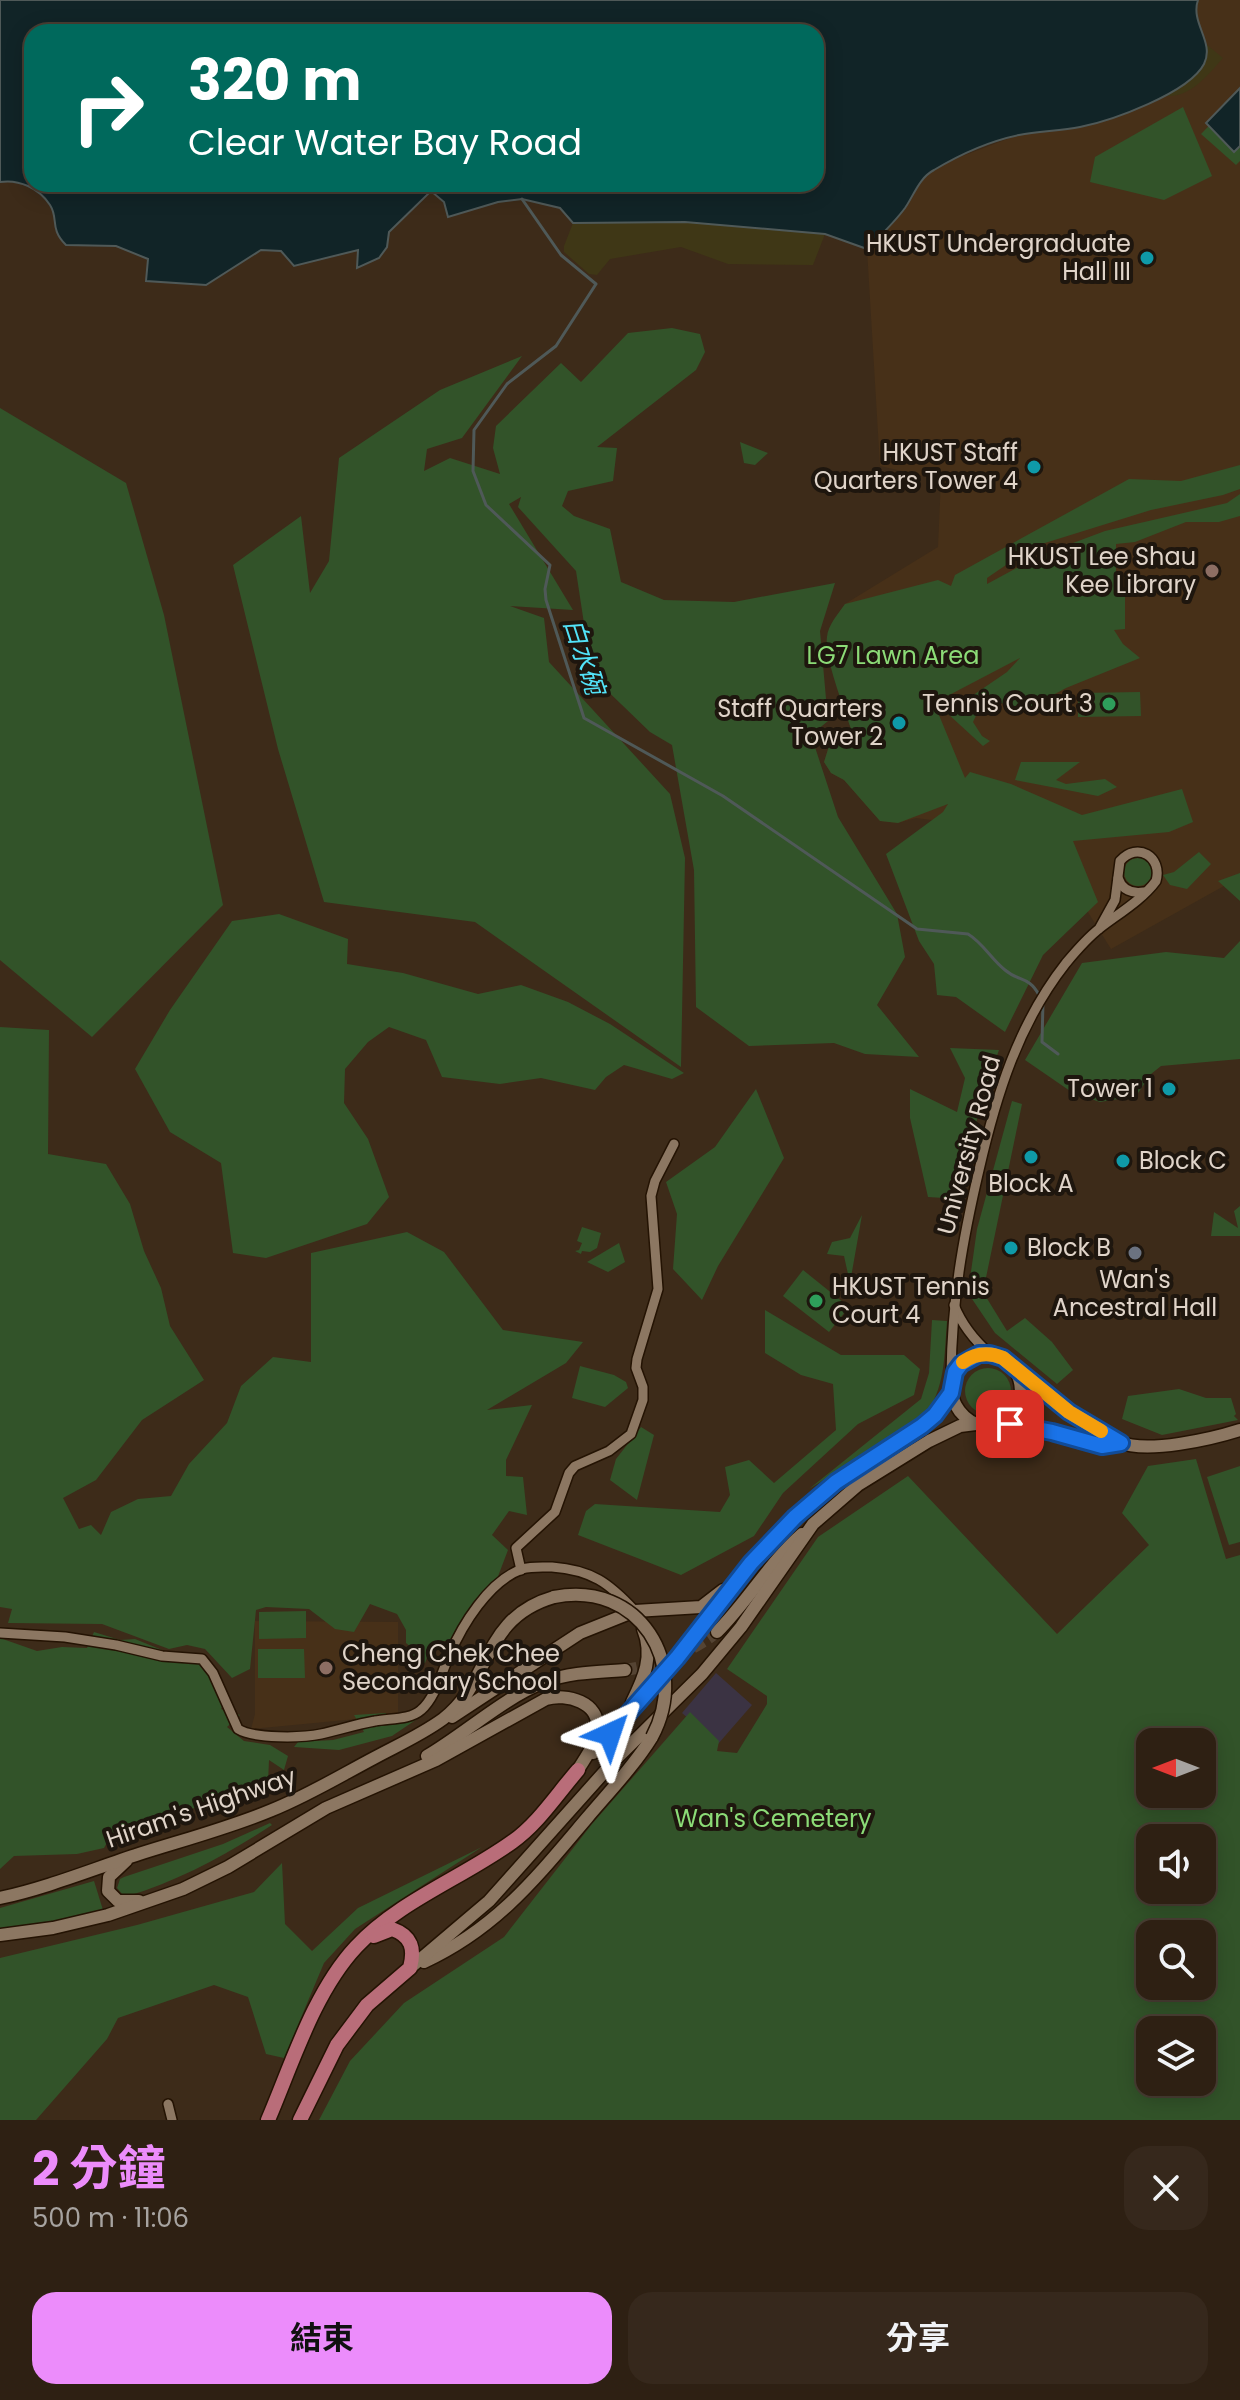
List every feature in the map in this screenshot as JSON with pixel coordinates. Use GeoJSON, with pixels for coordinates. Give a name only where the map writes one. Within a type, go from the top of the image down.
{"type":"FeatureCollection","features":[{"type":"Feature","properties":{"kind":"main road"},"geometry":{"type":"LineString","coordinates":[[415,1738],[470,1706],[564,1641],[635,1611],[701,1607],[716,1597],[836,1482],[935,1415],[951,1388],[955,1372],[969,1358],[990,1354],[1009,1362],[1069,1412],[1121,1443]]}},
{"type":"Feature","properties":{"kind":"main road"},"geometry":{"type":"LineString","coordinates":[[996,1424],[1013,1413],[1020,1398],[1020,1379],[1009,1362]]}},
{"type":"Feature","properties":{"kind":"main road"},"geometry":{"type":"LineString","coordinates":[[951,1388],[957,1410],[976,1424]]}},
{"type":"Feature","properties":{"kind":"main road"},"geometry":{"type":"LineString","coordinates":[[717,1632],[783,1550],[848,1493],[945,1433],[976,1424],[996,1424],[1052,1432],[1102,1446],[1121,1443],[1169,1445],[1240,1430]]}},
{"type":"Feature","properties":{"kind":"main road"},"geometry":{"type":"LineString","coordinates":[[300,2120],[337,2045],[367,2005],[489,1901],[615,1760],[702,1674],[750,1615],[813,1524]]}},
{"type":"Feature","properties":{"kind":"main road"},"geometry":{"type":"LineString","coordinates":[[268,2120],[323,1992],[337,1969],[388,1918],[514,1841],[677,1658],[751,1563]]}},
{"type":"Feature","properties":{"kind":"main road","name":"Hiram's Highway"},"geometry":{"type":"LineString","coordinates":[[0,1898],[270,1811],[313,1792],[415,1738],[444,1718],[458,1704],[495,1640],[510,1622],[534,1605],[554,1597],[582,1595],[612,1602],[643,1624],[658,1647],[666,1677],[664,1706],[652,1737],[542,1871],[500,1913],[456,1947],[410,1968]]}},
{"type":"Feature","properties":{"kind":"main road"},"geometry":{"type":"LineString","coordinates":[[626,1716],[646,1675],[646,1638],[635,1611]]}},
{"type":"Feature","properties":{"kind":"main road"},"geometry":{"type":"LineString","coordinates":[[368,1789],[427,1757],[533,1688],[559,1677],[625,1670]]}},
{"type":"Feature","properties":{"kind":"main road","name":"Hiram's Highway"},"geometry":{"type":"LineString","coordinates":[[0,1935],[84,1921],[166,1896],[228,1867],[312,1816],[436,1760],[538,1702],[558,1696],[581,1701],[590,1709],[597,1723],[593,1744],[578,1770]]}},
{"type":"Feature","properties":{"kind":"main road"},"geometry":{"type":"LineString","coordinates":[[133,1856],[120,1864],[109,1877],[107,1884],[112,1897],[118,1901],[134,1902],[166,1896]]}},
{"type":"Feature","properties":{"kind":"main road"},"geometry":{"type":"LineString","coordinates":[[357,1946],[382,1932],[392,1929],[400,1932],[412,1945],[410,1968]]}},
{"type":"Feature","properties":{"kind":"street"},"geometry":{"type":"LineString","coordinates":[[1131,852],[1145,853],[1155,861],[1158,874],[1156,881],[1145,891],[1130,892],[1117,875],[1117,867],[1131,852]]}},
{"type":"Feature","properties":{"kind":"street","name":"University Road"},"geometry":{"type":"LineString","coordinates":[[1099,929],[1115,900],[1117,875]]}},
{"type":"Feature","properties":{"kind":"street","name":"University Road"},"geometry":{"type":"LineString","coordinates":[[951,1388],[953,1302],[966,1222],[1000,1089],[1013,1054],[1047,990],[1084,943],[1145,891]]}},
{"type":"Feature","properties":{"kind":"street"},"geometry":{"type":"LineString","coordinates":[[521,1570],[516,1548],[555,1512],[572,1469],[621,1443],[631,1434],[643,1405],[637,1359],[658,1284],[651,1196],[655,1181],[674,1144]]}},
{"type":"Feature","properties":{"kind":"street"},"geometry":{"type":"LineString","coordinates":[[953,1302],[960,1321],[990,1354]]}},
{"type":"Feature","properties":{"kind":"street"},"geometry":{"type":"LineString","coordinates":[[0,1633],[65,1637],[162,1656],[202,1659],[213,1673],[238,1729],[246,1734],[318,1735],[421,1711],[450,1652],[482,1601],[505,1579],[521,1570],[553,1567],[597,1577],[612,1587],[635,1611]]}},
{"type":"Feature","properties":{"kind":"street"},"geometry":{"type":"LineString","coordinates":[[168,2104],[172,2120]]}},
{"type":"Feature","properties":{"kind":"shaded area"},"geometry":{"type":"Polygon","coordinates":[[[1198,0],[1240,0],[1240,877],[1111,949],[1086,909],[939,821],[916,818],[898,823],[880,821],[844,780],[831,773],[824,762],[829,746],[853,735],[829,657],[827,638],[832,623],[845,604],[938,547],[941,480],[880,466],[867,249],[905,207],[930,172],[1018,135],[1100,121],[1145,104],[1191,80],[1201,69],[1200,28],[1195,9],[1198,0]]]}},
{"type":"Feature","properties":{"kind":"shaded area","name":"Cheng Chek Chee Secondary School"},"geometry":{"type":"Polygon","coordinates":[[[255,1621],[398,1622],[398,1715],[251,1729],[255,1714],[255,1621]]]}},
{"type":"Feature","properties":{"kind":"shaded area"},"geometry":{"type":"Polygon","coordinates":[[[716,1673],[752,1705],[718,1744],[682,1713],[716,1673]]]}},
{"type":"Feature","properties":{"kind":"green space"},"geometry":{"type":"Polygon","coordinates":[[[1240,94],[1240,161],[1236,165],[1201,134],[1240,94]]]}},
{"type":"Feature","properties":{"kind":"green space"},"geometry":{"type":"Polygon","coordinates":[[[1183,107],[1212,176],[1164,200],[1090,182],[1095,157],[1183,107]]]}},
{"type":"Feature","properties":{"kind":"green space"},"geometry":{"type":"Polygon","coordinates":[[[672,328],[700,334],[705,352],[696,370],[597,447],[617,448],[613,481],[568,491],[562,506],[574,516],[610,529],[621,582],[664,600],[734,602],[835,583],[820,631],[828,721],[811,735],[838,817],[897,914],[905,957],[877,1005],[919,1057],[865,1054],[834,1043],[749,1046],[696,1007],[694,870],[672,745],[650,732],[592,676],[576,571],[518,507],[521,497],[509,504],[573,610],[510,606],[544,618],[549,662],[670,794],[685,858],[681,1067],[475,922],[324,902],[278,749],[233,565],[301,516],[310,593],[329,561],[339,458],[440,390],[522,356],[462,438],[427,449],[424,471],[450,458],[500,474],[493,448],[496,426],[561,363],[581,382],[628,333],[672,328]]]}},
{"type":"Feature","properties":{"kind":"green space"},"geometry":{"type":"Polygon","coordinates":[[[0,408],[126,483],[164,615],[223,905],[92,1037],[0,960],[0,408]]]}},
{"type":"Feature","properties":{"kind":"green space"},"geometry":{"type":"Polygon","coordinates":[[[740,442],[768,453],[755,465],[744,463],[740,442]]]}},
{"type":"Feature","properties":{"kind":"green space","name":"LG7 Lawn Area"},"geometry":{"type":"Polygon","coordinates":[[[1240,465],[1240,489],[1151,510],[1032,547],[987,578],[987,584],[1041,555],[1105,531],[1227,503],[1240,494],[1240,516],[1219,522],[1186,522],[1135,542],[1116,544],[1116,591],[1125,591],[1125,629],[1114,630],[1123,644],[1140,658],[1066,688],[1027,709],[984,699],[973,722],[982,736],[990,741],[983,746],[947,713],[1007,672],[1020,658],[934,703],[965,778],[970,772],[1011,784],[1082,815],[1182,789],[1193,822],[1169,832],[1073,841],[1098,902],[1043,955],[1005,1032],[956,997],[937,995],[934,964],[919,941],[886,854],[943,812],[948,804],[898,823],[880,821],[844,780],[831,773],[824,762],[829,746],[853,735],[829,658],[829,628],[845,604],[938,580],[951,586],[955,575],[1129,479],[1181,481],[1240,465]]]}},
{"type":"Feature","properties":{"kind":"green space","name":"Tennis Court 3"},"geometry":{"type":"Polygon","coordinates":[[[1140,692],[1141,716],[1078,717],[1078,693],[1140,692]]]}},
{"type":"Feature","properties":{"kind":"green space"},"geometry":{"type":"Polygon","coordinates":[[[1021,762],[1080,762],[1056,780],[1066,784],[1105,779],[1117,787],[1098,796],[1015,780],[1021,762]]]}},
{"type":"Feature","properties":{"kind":"green space"},"geometry":{"type":"Polygon","coordinates":[[[1199,852],[1211,864],[1187,889],[1170,885],[1163,875],[1174,872],[1199,852]]]}},
{"type":"Feature","properties":{"kind":"green space"},"geometry":{"type":"Polygon","coordinates":[[[1138,858],[1148,862],[1152,872],[1148,882],[1138,886],[1128,882],[1124,872],[1128,862],[1138,858]]]}},
{"type":"Feature","properties":{"kind":"green space"},"geometry":{"type":"Polygon","coordinates":[[[1240,873],[1240,901],[1218,881],[1240,873]]]}},
{"type":"Feature","properties":{"kind":"green space"},"geometry":{"type":"Polygon","coordinates":[[[279,914],[348,939],[347,964],[403,973],[478,994],[521,985],[568,1002],[610,1024],[684,1073],[672,1079],[624,1065],[606,1077],[595,1090],[541,1078],[500,1084],[442,1077],[426,1040],[389,1027],[368,1042],[345,1069],[344,1103],[368,1139],[389,1197],[367,1224],[266,1258],[233,1253],[221,1163],[170,1132],[135,1069],[170,1010],[232,921],[279,914]]]}},
{"type":"Feature","properties":{"kind":"green space"},"geometry":{"type":"Polygon","coordinates":[[[1240,941],[1240,1059],[1161,1066],[1151,1074],[1136,1096],[1100,1102],[1073,1093],[1025,1060],[1082,963],[1166,952],[1224,958],[1240,941]]]}},
{"type":"Feature","properties":{"kind":"green space"},"geometry":{"type":"Polygon","coordinates":[[[0,1027],[49,1030],[48,1154],[106,1164],[130,1204],[144,1251],[161,1288],[170,1326],[204,1380],[142,1420],[96,1480],[63,1498],[79,1529],[91,1525],[101,1535],[111,1512],[138,1499],[171,1496],[189,1464],[227,1423],[241,1386],[273,1357],[311,1362],[311,1253],[407,1232],[444,1252],[503,1330],[583,1342],[566,1363],[487,1410],[532,1405],[506,1460],[506,1476],[523,1477],[527,1515],[509,1511],[492,1535],[508,1550],[497,1579],[480,1596],[450,1641],[433,1641],[425,1663],[413,1665],[412,1648],[406,1643],[406,1630],[397,1614],[370,1604],[354,1632],[335,1629],[309,1609],[266,1607],[256,1610],[250,1669],[232,1678],[205,1649],[187,1645],[169,1649],[102,1624],[8,1623],[12,1609],[0,1607],[0,1027]]]}},
{"type":"Feature","properties":{"kind":"green space"},"geometry":{"type":"Polygon","coordinates":[[[950,1048],[999,1050],[981,1101],[960,1199],[928,1197],[910,1118],[910,1089],[957,1112],[965,1078],[950,1048]]]}},
{"type":"Feature","properties":{"kind":"green space"},"geometry":{"type":"Polygon","coordinates":[[[756,1089],[784,1158],[718,1266],[702,1300],[673,1269],[677,1214],[666,1182],[715,1147],[756,1089]]]}},
{"type":"Feature","properties":{"kind":"green space"},"geometry":{"type":"Polygon","coordinates":[[[1012,1101],[1022,1104],[983,1292],[1007,1331],[1025,1318],[1052,1342],[1073,1370],[1057,1384],[995,1333],[968,1293],[977,1229],[1012,1101]]]}},
{"type":"Feature","properties":{"kind":"green space"},"geometry":{"type":"Polygon","coordinates":[[[1240,1206],[1240,1236],[1211,1236],[1214,1212],[1238,1228],[1234,1211],[1240,1206]]]}},
{"type":"Feature","properties":{"kind":"green space"},"geometry":{"type":"Polygon","coordinates":[[[862,1215],[850,1283],[844,1256],[827,1254],[832,1242],[850,1238],[862,1215]]]}},
{"type":"Feature","properties":{"kind":"green space"},"geometry":{"type":"Polygon","coordinates":[[[582,1227],[601,1233],[597,1248],[590,1252],[582,1251],[581,1254],[575,1251],[582,1243],[577,1241],[582,1227]]]}},
{"type":"Feature","properties":{"kind":"green space"},"geometry":{"type":"Polygon","coordinates":[[[619,1243],[625,1262],[608,1272],[587,1262],[619,1243]]]}},
{"type":"Feature","properties":{"kind":"green space","name":"HKUST Tennis Court 4"},"geometry":{"type":"Polygon","coordinates":[[[803,1270],[849,1307],[829,1332],[783,1296],[803,1270]]]}},
{"type":"Feature","properties":{"kind":"green space"},"geometry":{"type":"Polygon","coordinates":[[[765,1310],[841,1355],[904,1355],[920,1369],[914,1395],[858,1424],[783,1493],[754,1536],[681,1575],[578,1535],[586,1511],[595,1504],[720,1512],[730,1495],[725,1467],[749,1460],[774,1483],[836,1430],[833,1384],[801,1375],[765,1353],[765,1310]]]}},
{"type":"Feature","properties":{"kind":"green space"},"geometry":{"type":"Polygon","coordinates":[[[932,1320],[947,1321],[944,1360],[940,1384],[923,1418],[809,1489],[921,1399],[929,1373],[932,1320]]]}},
{"type":"Feature","properties":{"kind":"green space"},"geometry":{"type":"Polygon","coordinates":[[[580,1366],[614,1375],[626,1382],[628,1388],[605,1407],[572,1398],[580,1366]]]}},
{"type":"Feature","properties":{"kind":"green space"},"geometry":{"type":"Polygon","coordinates":[[[988,1368],[1004,1375],[1011,1391],[1004,1407],[988,1414],[972,1407],[965,1391],[972,1375],[988,1368]]]}},
{"type":"Feature","properties":{"kind":"green space"},"geometry":{"type":"Polygon","coordinates":[[[1179,1389],[1206,1398],[1231,1398],[1234,1416],[1238,1420],[1162,1435],[1122,1419],[1128,1396],[1179,1389]]]}},
{"type":"Feature","properties":{"kind":"green space"},"geometry":{"type":"Polygon","coordinates":[[[641,1427],[654,1435],[637,1500],[610,1480],[616,1459],[641,1427]]]}},
{"type":"Feature","properties":{"kind":"green space","name":"Wan's Cemetery"},"geometry":{"type":"Polygon","coordinates":[[[1196,1459],[1226,1559],[1240,1555],[1240,2120],[319,2120],[350,2061],[404,2003],[504,1937],[592,1824],[690,1712],[719,1741],[717,1751],[737,1753],[767,1704],[767,1696],[727,1669],[818,1537],[908,1476],[1057,1634],[1149,1545],[1122,1513],[1148,1466],[1196,1459]]]}},
{"type":"Feature","properties":{"kind":"green space"},"geometry":{"type":"Polygon","coordinates":[[[1240,1466],[1240,1542],[1229,1545],[1207,1477],[1240,1466]]]}},
{"type":"Feature","properties":{"kind":"green space"},"geometry":{"type":"Polygon","coordinates":[[[306,1611],[306,1638],[259,1639],[259,1612],[306,1611]]]}},
{"type":"Feature","properties":{"kind":"green space"},"geometry":{"type":"Polygon","coordinates":[[[94,1632],[120,1640],[135,1639],[162,1650],[163,1654],[216,1669],[228,1695],[221,1709],[240,1715],[227,1727],[244,1741],[270,1745],[288,1756],[284,1770],[269,1760],[268,1783],[168,1817],[168,1827],[159,1815],[110,1837],[104,1848],[77,1854],[14,1856],[0,1869],[0,1638],[37,1651],[62,1647],[87,1648],[94,1632]]]}},
{"type":"Feature","properties":{"kind":"green space"},"geometry":{"type":"Polygon","coordinates":[[[258,1649],[304,1649],[305,1678],[258,1678],[258,1649]]]}},
{"type":"Feature","properties":{"kind":"green space"},"geometry":{"type":"Polygon","coordinates":[[[386,1713],[386,1722],[410,1720],[426,1713],[392,1736],[339,1750],[294,1747],[298,1742],[333,1740],[364,1732],[354,1715],[386,1713]]]}},
{"type":"Feature","properties":{"kind":"green space"},"geometry":{"type":"Polygon","coordinates":[[[270,1823],[272,1825],[202,1866],[166,1882],[128,1896],[117,1888],[124,1877],[223,1844],[270,1823]]]}},
{"type":"Feature","properties":{"kind":"green space"},"geometry":{"type":"Polygon","coordinates":[[[482,1847],[355,1929],[324,1963],[284,2058],[266,2054],[248,1997],[214,1985],[118,2018],[107,2039],[36,2120],[0,2120],[0,1958],[137,1925],[254,1892],[282,1863],[285,1924],[312,1951],[358,1908],[482,1847]]]}},
{"type":"Feature","properties":{"kind":"green space"},"geometry":{"type":"Polygon","coordinates":[[[94,1881],[103,1910],[40,1925],[0,1930],[0,1908],[94,1881]]]}},
{"type":"Feature","properties":{"kind":"sand"},"geometry":{"type":"Polygon","coordinates":[[[1206,44],[1223,58],[1189,91],[1162,95],[1179,87],[1199,70],[1206,54],[1206,44]]]}},
{"type":"Feature","properties":{"kind":"sand"},"geometry":{"type":"Polygon","coordinates":[[[685,222],[825,234],[813,265],[728,264],[681,247],[610,259],[597,275],[589,274],[564,252],[573,223],[685,222]]]}},
{"type":"Feature","properties":{"kind":"water"},"geometry":{"type":"Polygon","coordinates":[[[0,0],[1198,0],[1197,17],[1207,48],[1204,64],[1196,75],[1148,104],[1094,124],[997,141],[934,170],[921,182],[896,219],[867,249],[825,234],[685,222],[573,223],[560,208],[522,199],[498,202],[448,217],[444,202],[432,192],[824,192],[824,24],[24,24],[24,184],[0,182],[0,0]]]}},
{"type":"Feature","properties":{"kind":"water"},"geometry":{"type":"Polygon","coordinates":[[[1240,88],[1240,146],[1234,152],[1206,123],[1240,88]]]}},
{"type":"Feature","properties":{"kind":"water"},"geometry":{"type":"Polygon","coordinates":[[[38,192],[430,192],[389,232],[387,247],[379,258],[357,268],[358,250],[294,266],[281,251],[261,250],[206,285],[146,281],[148,259],[116,246],[66,245],[56,229],[53,210],[38,192]]]}},
{"type":"Feature","properties":{"kind":"waterway","name":"白水碗"},"geometry":{"type":"LineString","coordinates":[[522,199],[561,255],[596,284],[556,346],[507,384],[474,430],[473,471],[486,505],[550,565],[546,600],[584,718],[723,796],[917,929],[968,934],[1005,970],[1028,982],[1039,995]]}},
{"type":"Feature","properties":{"kind":"waterway","name":"白水碗"},"geometry":{"type":"LineString","coordinates":[[1043,1002],[1042,1042],[1058,1054]]}},
{"type":"Feature","properties":{"kind":"tunnel"},"geometry":{"type":"LineString","coordinates":[[625,1670],[673,1657],[717,1632]]}},
{"type":"Feature","properties":{"kind":"slow traffic"},"geometry":{"type":"LineString","coordinates":[[963,1362],[979,1354],[997,1355],[1069,1412],[1101,1431]]}},
{"type":"Feature","properties":{"kind":"place","name":"HKUST Undergraduate Hall III"},"geometry":{"type":"Point","coordinates":[1147,258]}},
{"type":"Feature","properties":{"kind":"place","name":"HKUST Staff Quarters Tower 4"},"geometry":{"type":"Point","coordinates":[1034,467]}},
{"type":"Feature","properties":{"kind":"place","name":"HKUST Lee Shau Kee Library"},"geometry":{"type":"Point","coordinates":[1212,571]}},
{"type":"Feature","properties":{"kind":"place","name":"Tennis Court 3"},"geometry":{"type":"Point","coordinates":[1109,704]}},
{"type":"Feature","properties":{"kind":"place","name":"Staff Quarters Tower 2"},"geometry":{"type":"Point","coordinates":[899,723]}},
{"type":"Feature","properties":{"kind":"place","name":"Tower 1"},"geometry":{"type":"Point","coordinates":[1169,1089]}},
{"type":"Feature","properties":{"kind":"place","name":"Block A"},"geometry":{"type":"Point","coordinates":[1031,1157]}},
{"type":"Feature","properties":{"kind":"place","name":"Block C"},"geometry":{"type":"Point","coordinates":[1123,1161]}},
{"type":"Feature","properties":{"kind":"place","name":"Block B"},"geometry":{"type":"Point","coordinates":[1011,1248]}},
{"type":"Feature","properties":{"kind":"place","name":"Wan's Ancestral Hall"},"geometry":{"type":"Point","coordinates":[1135,1253]}},
{"type":"Feature","properties":{"kind":"place","name":"HKUST Tennis Court 4"},"geometry":{"type":"Point","coordinates":[816,1301]}},
{"type":"Feature","properties":{"kind":"place","name":"Cheng Chek Chee Secondary School"},"geometry":{"type":"Point","coordinates":[326,1668]}},
{"type":"Feature","properties":{"kind":"route"},"geometry":{"type":"LineString","coordinates":[[610,1734],[677,1658],[751,1563],[795,1517],[836,1482],[935,1415],[951,1393],[955,1372],[969,1358],[979,1354],[1003,1358],[1069,1412],[1121,1443],[1102,1446],[1010,1424]]}}]}
